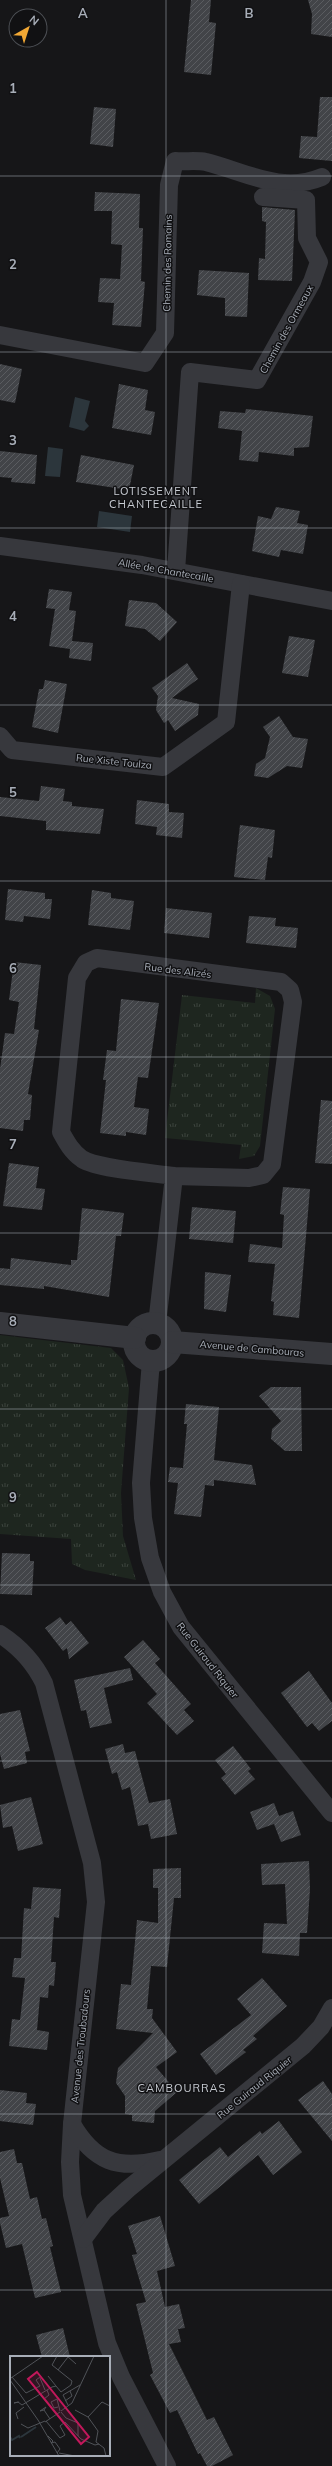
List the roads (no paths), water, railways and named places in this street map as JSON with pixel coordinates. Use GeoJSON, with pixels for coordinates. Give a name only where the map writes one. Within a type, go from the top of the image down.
{"type":"FeatureCollection","features":[{"type":"Feature","properties":{"kind":"street","name":"Chemin des Romains"},"geometry":{"type":"LineString","coordinates":[[0,335],[145,364],[165,333],[169,185],[175,162],[204,162],[266,181],[306,183],[322,177]]}},
{"type":"Feature","properties":{"kind":"street","name":"Chemin des Ormeaux"},"geometry":{"type":"LineString","coordinates":[[176,571],[190,372],[257,380],[312,282],[319,262],[307,238],[306,200],[263,197]]}},
{"type":"Feature","properties":{"kind":"street","name":"Allée de Chantecaille"},"geometry":{"type":"LineString","coordinates":[[0,546],[176,571],[332,601]]}},
{"type":"Feature","properties":{"kind":"street","name":"Rue Xiste Toulza"},"geometry":{"type":"LineString","coordinates":[[0,736],[12,750],[163,767],[226,722],[241,584]]}},
{"type":"Feature","properties":{"kind":"street","name":"Rue des Alizés"},"geometry":{"type":"LineString","coordinates":[[97,958],[281,982],[290,990],[293,1014],[272,1164],[264,1175],[249,1178],[174,1176],[102,1165],[83,1160],[72,1151],[61,1132],[77,978],[86,963],[97,958]]}},
{"type":"Feature","properties":{"kind":"street"},"geometry":{"type":"LineString","coordinates":[[157,1324],[174,1176]]}},
{"type":"Feature","properties":{"kind":"street"},"geometry":{"type":"LineString","coordinates":[[0,1323],[135,1338]]}},
{"type":"Feature","properties":{"kind":"street"},"geometry":{"type":"LineString","coordinates":[[157,1324],[167,1329],[172,1342],[169,1353],[165,1358],[151,1361],[140,1357],[136,1352],[135,1338],[144,1325],[157,1324]]}},
{"type":"Feature","properties":{"kind":"street","name":"Avenue de Cambouras"},"geometry":{"type":"LineString","coordinates":[[172,1342],[332,1354]]}},
{"type":"Feature","properties":{"kind":"street","name":"Rue Guiraud Riquier"},"geometry":{"type":"LineString","coordinates":[[151,1361],[141,1483],[143,1518],[150,1558],[162,1592],[180,1627],[332,1814]]}},
{"type":"Feature","properties":{"kind":"street","name":"Avenue des Troubadours"},"geometry":{"type":"LineString","coordinates":[[0,1634],[18,1647],[35,1664],[44,1683],[92,1863],[96,1902],[72,2124],[70,2162],[72,2195],[107,2343],[121,2377],[167,2466]]}},
{"type":"Feature","properties":{"kind":"street","name":"Rue Guiraud Riquier"},"geometry":{"type":"LineString","coordinates":[[83,2239],[104,2211],[304,2046],[321,2027],[332,2008]]}},
{"type":"Feature","properties":{"kind":"street","name":"Rue Guiraud Riquier"},"geometry":{"type":"LineString","coordinates":[[72,2124],[81,2140],[92,2152],[117,2164],[137,2165],[167,2158]]}},
{"type":"Feature","properties":{"kind":"district","name":"LOTISSEMENT CHANTECAILLE"},"geometry":{"type":"Point","coordinates":[156,497]}},
{"type":"Feature","properties":{"kind":"district","name":"CAMBOURRAS"},"geometry":{"type":"Point","coordinates":[182,2088]}}]}
